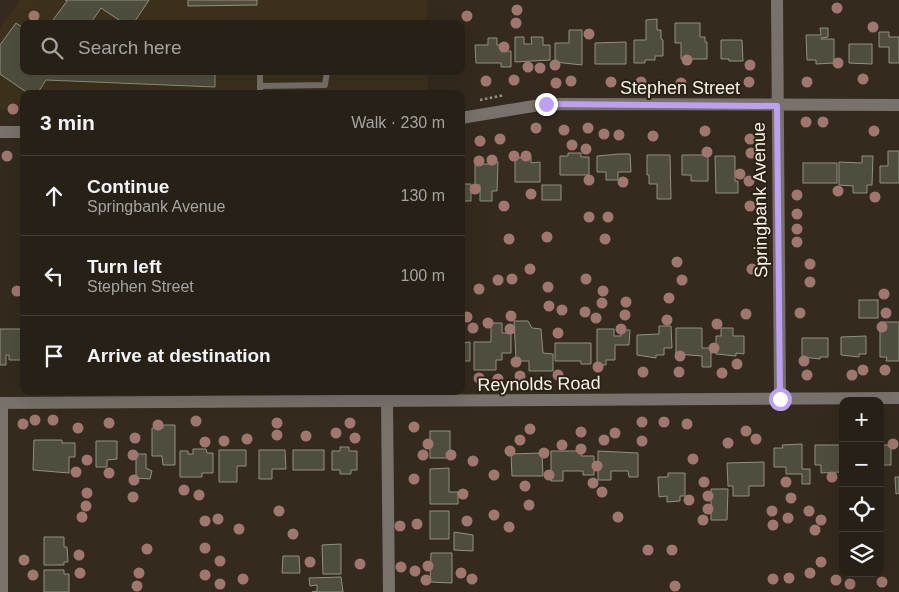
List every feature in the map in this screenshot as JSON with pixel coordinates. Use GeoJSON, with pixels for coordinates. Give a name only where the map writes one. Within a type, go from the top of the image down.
{"type":"FeatureCollection","features":[{"type":"Feature","properties":{"kind":"street","name":"Springbank Avenue"},"geometry":{"type":"LineString","coordinates":[[777,0],[780,399]]}},
{"type":"Feature","properties":{"kind":"street","name":"Stephen Street"},"geometry":{"type":"LineString","coordinates":[[465,117],[546,104],[899,105]]}},
{"type":"Feature","properties":{"kind":"street"},"geometry":{"type":"LineString","coordinates":[[0,132],[20,132]]}},
{"type":"Feature","properties":{"kind":"street","name":"Reynolds Road"},"geometry":{"type":"LineString","coordinates":[[1,403],[383,397],[899,398]]}},
{"type":"Feature","properties":{"kind":"street"},"geometry":{"type":"LineString","coordinates":[[383,397],[389,592]]}},
{"type":"Feature","properties":{"kind":"street"},"geometry":{"type":"LineString","coordinates":[[1,403],[2,592]]}},
{"type":"Feature","properties":{"kind":"lane"},"geometry":{"type":"LineString","coordinates":[[260,75],[260,90]]}},
{"type":"Feature","properties":{"kind":"lane"},"geometry":{"type":"LineString","coordinates":[[260,86],[325,86],[326,75]]}},
{"type":"Feature","properties":{"kind":"path"},"geometry":{"type":"LineString","coordinates":[[478,100],[504,95]]}},
{"type":"Feature","properties":{"kind":"shaded area"},"geometry":{"type":"Polygon","coordinates":[[[20,0],[427,0],[427,20],[20,20],[20,75],[428,75],[428,90],[20,90],[20,110],[0,109],[0,29],[20,0]]]}},
{"type":"Feature","properties":{"kind":"building"},"geometry":{"type":"Polygon","coordinates":[[[65,0],[149,0],[136,20],[119,20],[101,8],[93,20],[53,20],[67,1],[65,0]]]}},
{"type":"Feature","properties":{"kind":"building"},"geometry":{"type":"Polygon","coordinates":[[[188,0],[257,0],[257,5],[188,6],[188,0]]]}},
{"type":"Feature","properties":{"kind":"building"},"geometry":{"type":"Polygon","coordinates":[[[657,19],[657,30],[661,30],[661,39],[663,40],[663,56],[655,56],[655,60],[645,60],[645,63],[634,63],[634,40],[646,40],[646,20],[657,19]]]}},
{"type":"Feature","properties":{"kind":"building"},"geometry":{"type":"Polygon","coordinates":[[[16,23],[20,26],[20,75],[215,75],[215,87],[46,80],[40,90],[23,90],[0,74],[0,45],[16,23]]]}},
{"type":"Feature","properties":{"kind":"building"},"geometry":{"type":"Polygon","coordinates":[[[675,23],[700,23],[700,37],[705,37],[705,42],[707,42],[707,59],[681,59],[681,43],[675,43],[675,23]]]}},
{"type":"Feature","properties":{"kind":"building"},"geometry":{"type":"Polygon","coordinates":[[[820,28],[828,28],[828,37],[821,39],[834,39],[834,63],[816,64],[816,60],[807,60],[806,35],[821,35],[820,28]]]}},
{"type":"Feature","properties":{"kind":"building"},"geometry":{"type":"Polygon","coordinates":[[[569,30],[582,30],[582,65],[555,62],[555,43],[569,43],[569,30]]]}},
{"type":"Feature","properties":{"kind":"building"},"geometry":{"type":"Polygon","coordinates":[[[879,32],[889,32],[889,37],[899,37],[899,63],[889,63],[889,47],[879,47],[879,32]]]}},
{"type":"Feature","properties":{"kind":"building"},"geometry":{"type":"Polygon","coordinates":[[[515,37],[524,37],[524,44],[532,44],[531,37],[543,37],[543,45],[550,45],[550,60],[515,62],[515,37]]]}},
{"type":"Feature","properties":{"kind":"building"},"geometry":{"type":"Polygon","coordinates":[[[488,38],[497,38],[497,45],[501,45],[501,51],[511,51],[511,67],[501,67],[501,63],[476,63],[475,45],[488,45],[488,38]]]}},
{"type":"Feature","properties":{"kind":"building"},"geometry":{"type":"Polygon","coordinates":[[[721,40],[742,40],[743,61],[721,59],[721,40]]]}},
{"type":"Feature","properties":{"kind":"building"},"geometry":{"type":"Polygon","coordinates":[[[626,42],[626,64],[595,64],[595,43],[626,42]]]}},
{"type":"Feature","properties":{"kind":"building"},"geometry":{"type":"Polygon","coordinates":[[[849,44],[872,44],[872,64],[849,63],[849,44]]]}},
{"type":"Feature","properties":{"kind":"building"},"geometry":{"type":"Polygon","coordinates":[[[888,151],[899,151],[899,183],[880,183],[880,166],[888,166],[888,151]]]}},
{"type":"Feature","properties":{"kind":"building"},"geometry":{"type":"Polygon","coordinates":[[[568,153],[581,153],[581,157],[589,157],[589,175],[560,175],[560,156],[568,156],[568,153]]]}},
{"type":"Feature","properties":{"kind":"building"},"geometry":{"type":"Polygon","coordinates":[[[630,154],[631,172],[618,172],[618,180],[606,180],[606,172],[597,172],[597,156],[630,154]]]}},
{"type":"Feature","properties":{"kind":"building"},"geometry":{"type":"Polygon","coordinates":[[[647,155],[670,155],[671,199],[657,199],[657,184],[649,184],[647,155]]]}},
{"type":"Feature","properties":{"kind":"building"},"geometry":{"type":"Polygon","coordinates":[[[682,155],[708,155],[708,181],[691,181],[691,175],[682,175],[682,155]]]}},
{"type":"Feature","properties":{"kind":"building"},"geometry":{"type":"Polygon","coordinates":[[[715,156],[735,156],[735,181],[738,181],[738,193],[716,193],[715,156]]]}},
{"type":"Feature","properties":{"kind":"building"},"geometry":{"type":"Polygon","coordinates":[[[862,156],[873,156],[872,185],[867,185],[867,193],[853,193],[853,186],[839,185],[839,162],[862,163],[862,156]]]}},
{"type":"Feature","properties":{"kind":"building"},"geometry":{"type":"Polygon","coordinates":[[[531,157],[531,163],[540,162],[540,182],[515,182],[515,158],[531,157]]]}},
{"type":"Feature","properties":{"kind":"building"},"geometry":{"type":"Polygon","coordinates":[[[490,162],[498,162],[497,191],[492,191],[492,201],[480,201],[480,185],[475,185],[475,164],[490,164],[490,162]]]}},
{"type":"Feature","properties":{"kind":"building"},"geometry":{"type":"Polygon","coordinates":[[[803,163],[837,163],[837,183],[803,183],[803,163]]]}},
{"type":"Feature","properties":{"kind":"building"},"geometry":{"type":"Polygon","coordinates":[[[465,184],[471,184],[471,201],[465,201],[465,184]]]}},
{"type":"Feature","properties":{"kind":"building"},"geometry":{"type":"Polygon","coordinates":[[[542,185],[561,185],[561,200],[542,200],[542,185]]]}},
{"type":"Feature","properties":{"kind":"building"},"geometry":{"type":"Polygon","coordinates":[[[859,300],[878,300],[878,318],[859,318],[859,300]]]}},
{"type":"Feature","properties":{"kind":"building"},"geometry":{"type":"Polygon","coordinates":[[[514,321],[528,321],[532,328],[541,329],[543,353],[553,354],[553,371],[529,371],[529,361],[520,361],[520,358],[516,358],[514,321]]]}},
{"type":"Feature","properties":{"kind":"building"},"geometry":{"type":"Polygon","coordinates":[[[880,322],[899,322],[899,361],[886,361],[887,357],[880,357],[880,322]]]}},
{"type":"Feature","properties":{"kind":"building"},"geometry":{"type":"Polygon","coordinates":[[[491,323],[502,323],[502,333],[511,333],[511,353],[502,353],[502,360],[496,360],[496,370],[474,370],[474,342],[491,342],[491,323]]]}},
{"type":"Feature","properties":{"kind":"building"},"geometry":{"type":"Polygon","coordinates":[[[659,326],[671,326],[672,348],[664,348],[664,355],[656,355],[656,358],[637,355],[637,335],[659,334],[659,326]]]}},
{"type":"Feature","properties":{"kind":"building"},"geometry":{"type":"Polygon","coordinates":[[[676,328],[702,328],[702,348],[711,348],[711,367],[702,367],[702,356],[676,354],[676,328]]]}},
{"type":"Feature","properties":{"kind":"building"},"geometry":{"type":"Polygon","coordinates":[[[721,328],[733,328],[733,336],[744,336],[744,354],[736,353],[736,356],[716,354],[716,336],[721,336],[721,328]]]}},
{"type":"Feature","properties":{"kind":"building"},"geometry":{"type":"Polygon","coordinates":[[[0,329],[20,329],[20,360],[9,360],[9,355],[6,355],[6,365],[0,365],[0,329]]]}},
{"type":"Feature","properties":{"kind":"building"},"geometry":{"type":"Polygon","coordinates":[[[597,329],[614,329],[614,336],[621,336],[621,330],[630,330],[629,345],[615,345],[615,360],[606,360],[606,365],[597,365],[597,329]]]}},
{"type":"Feature","properties":{"kind":"building"},"geometry":{"type":"Polygon","coordinates":[[[866,336],[866,354],[859,354],[859,357],[841,355],[841,337],[866,336]]]}},
{"type":"Feature","properties":{"kind":"building"},"geometry":{"type":"Polygon","coordinates":[[[802,338],[828,338],[828,357],[820,357],[820,359],[802,357],[802,338]]]}},
{"type":"Feature","properties":{"kind":"building"},"geometry":{"type":"Polygon","coordinates":[[[470,342],[470,361],[465,361],[465,343],[470,342]]]}},
{"type":"Feature","properties":{"kind":"building"},"geometry":{"type":"Polygon","coordinates":[[[555,343],[591,343],[591,364],[581,364],[581,361],[555,361],[555,343]]]}},
{"type":"Feature","properties":{"kind":"building"},"geometry":{"type":"Polygon","coordinates":[[[163,425],[175,425],[175,465],[163,465],[162,456],[152,456],[152,428],[163,428],[163,425]]]}},
{"type":"Feature","properties":{"kind":"building"},"geometry":{"type":"Polygon","coordinates":[[[430,431],[450,431],[450,458],[430,458],[430,431]]]}},
{"type":"Feature","properties":{"kind":"building"},"geometry":{"type":"Polygon","coordinates":[[[34,440],[62,440],[62,443],[75,443],[75,457],[69,457],[69,473],[33,470],[34,440]]]}},
{"type":"Feature","properties":{"kind":"building"},"geometry":{"type":"Polygon","coordinates":[[[96,441],[117,441],[117,459],[107,460],[107,467],[96,467],[96,441]]]}},
{"type":"Feature","properties":{"kind":"building"},"geometry":{"type":"Polygon","coordinates":[[[802,444],[802,469],[810,469],[810,484],[802,484],[802,474],[786,474],[786,467],[774,467],[774,448],[783,448],[782,445],[802,444]]]}},
{"type":"Feature","properties":{"kind":"building"},"geometry":{"type":"Polygon","coordinates":[[[815,445],[839,445],[839,472],[821,473],[821,465],[815,465],[815,445]]]}},
{"type":"Feature","properties":{"kind":"building"},"geometry":{"type":"Polygon","coordinates":[[[884,445],[891,445],[891,465],[884,465],[884,445]]]}},
{"type":"Feature","properties":{"kind":"building"},"geometry":{"type":"Polygon","coordinates":[[[340,447],[349,447],[349,451],[357,451],[357,470],[351,470],[351,474],[340,474],[340,470],[332,470],[332,451],[340,451],[340,447]]]}},
{"type":"Feature","properties":{"kind":"building"},"geometry":{"type":"Polygon","coordinates":[[[193,449],[206,449],[207,453],[213,453],[213,473],[202,473],[202,477],[180,477],[180,451],[188,451],[188,454],[193,454],[193,449]]]}},
{"type":"Feature","properties":{"kind":"building"},"geometry":{"type":"Polygon","coordinates":[[[219,450],[246,450],[246,466],[237,466],[237,482],[219,482],[219,450]]]}},
{"type":"Feature","properties":{"kind":"building"},"geometry":{"type":"Polygon","coordinates":[[[259,450],[285,450],[286,469],[272,469],[272,479],[259,479],[259,450]]]}},
{"type":"Feature","properties":{"kind":"building"},"geometry":{"type":"Polygon","coordinates":[[[293,450],[324,450],[324,470],[293,470],[293,450]]]}},
{"type":"Feature","properties":{"kind":"building"},"geometry":{"type":"Polygon","coordinates":[[[551,451],[582,451],[581,456],[594,456],[594,475],[583,475],[583,471],[563,471],[563,481],[551,481],[551,451]]]}},
{"type":"Feature","properties":{"kind":"building"},"geometry":{"type":"Polygon","coordinates":[[[598,451],[638,453],[638,477],[629,477],[628,471],[611,471],[611,480],[598,480],[598,451]]]}},
{"type":"Feature","properties":{"kind":"building"},"geometry":{"type":"Polygon","coordinates":[[[542,453],[543,476],[512,476],[511,454],[542,453]]]}},
{"type":"Feature","properties":{"kind":"building"},"geometry":{"type":"Polygon","coordinates":[[[136,454],[146,454],[146,468],[152,471],[150,479],[136,478],[136,454]]]}},
{"type":"Feature","properties":{"kind":"building"},"geometry":{"type":"Polygon","coordinates":[[[764,462],[764,486],[749,486],[749,496],[733,496],[733,486],[728,486],[727,463],[764,462]]]}},
{"type":"Feature","properties":{"kind":"building"},"geometry":{"type":"Polygon","coordinates":[[[449,468],[449,492],[458,492],[458,504],[430,504],[430,469],[449,468]]]}},
{"type":"Feature","properties":{"kind":"building"},"geometry":{"type":"Polygon","coordinates":[[[668,473],[685,473],[685,496],[680,496],[680,501],[667,502],[667,496],[659,497],[658,477],[668,477],[668,473]]]}},
{"type":"Feature","properties":{"kind":"building"},"geometry":{"type":"Polygon","coordinates":[[[895,477],[899,477],[899,493],[896,494],[895,477]]]}},
{"type":"Feature","properties":{"kind":"building"},"geometry":{"type":"Polygon","coordinates":[[[711,489],[728,489],[727,520],[711,520],[711,489]]]}},
{"type":"Feature","properties":{"kind":"building"},"geometry":{"type":"Polygon","coordinates":[[[430,511],[449,511],[449,539],[430,539],[430,511]]]}},
{"type":"Feature","properties":{"kind":"building"},"geometry":{"type":"Polygon","coordinates":[[[454,532],[473,535],[473,551],[454,550],[454,532]]]}},
{"type":"Feature","properties":{"kind":"building"},"geometry":{"type":"Polygon","coordinates":[[[44,537],[64,537],[64,547],[67,547],[68,562],[64,562],[64,565],[44,565],[44,537]]]}},
{"type":"Feature","properties":{"kind":"building"},"geometry":{"type":"Polygon","coordinates":[[[341,544],[341,574],[323,574],[322,545],[341,544]]]}},
{"type":"Feature","properties":{"kind":"building"},"geometry":{"type":"Polygon","coordinates":[[[431,553],[452,553],[452,583],[430,582],[431,553]]]}},
{"type":"Feature","properties":{"kind":"building"},"geometry":{"type":"Polygon","coordinates":[[[283,556],[299,556],[300,573],[282,573],[283,556]]]}},
{"type":"Feature","properties":{"kind":"building"},"geometry":{"type":"Polygon","coordinates":[[[44,570],[64,570],[64,574],[69,574],[69,592],[44,592],[44,570]]]}},
{"type":"Feature","properties":{"kind":"building"},"geometry":{"type":"Polygon","coordinates":[[[341,577],[343,592],[312,592],[317,591],[317,585],[310,586],[309,578],[341,577]]]}},
{"type":"Feature","properties":{"kind":"route"},"geometry":{"type":"LineString","coordinates":[[546,104],[777,106],[780,399]]}}]}
